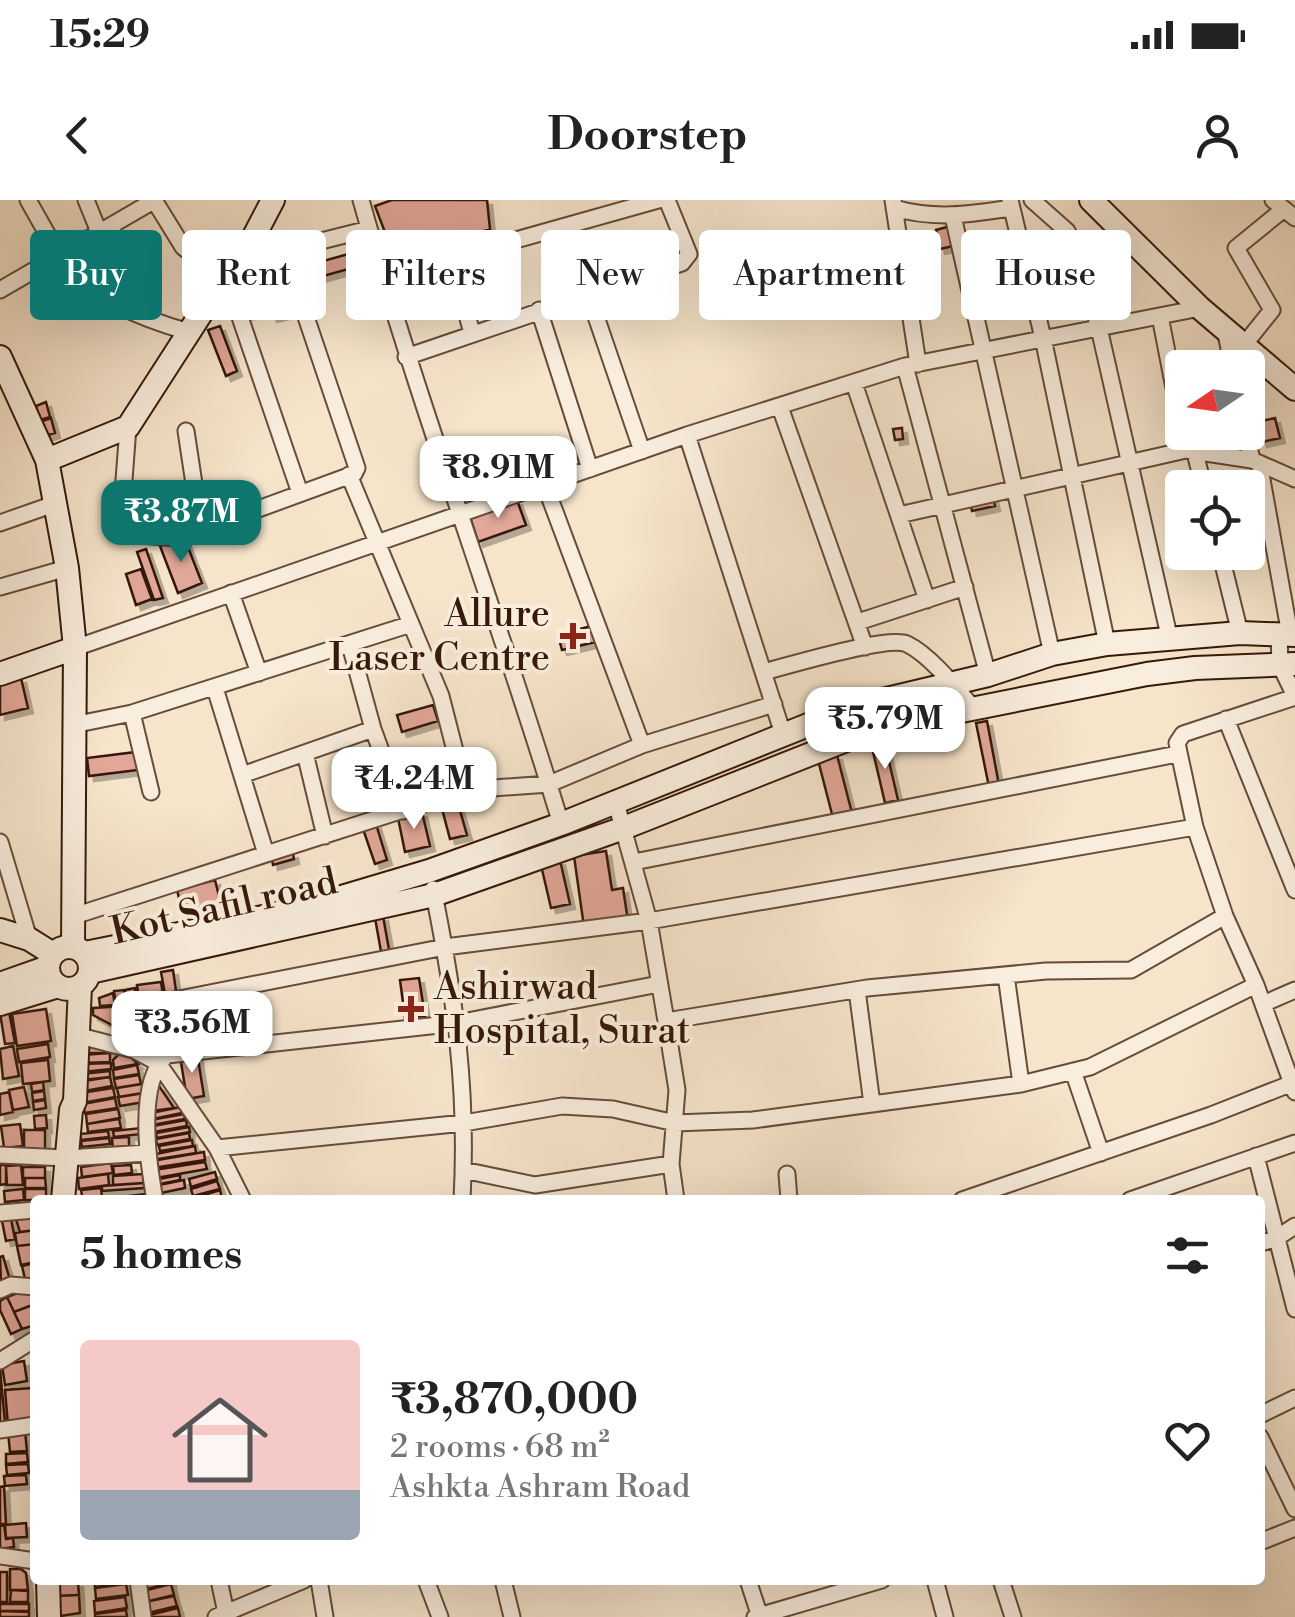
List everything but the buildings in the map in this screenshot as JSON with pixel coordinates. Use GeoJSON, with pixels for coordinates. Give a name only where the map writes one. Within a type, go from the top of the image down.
{"type":"FeatureCollection","features":[{"type":"Feature","properties":{"kind":"main road"},"geometry":{"type":"LineString","coordinates":[[256,230],[273,200]]}},
{"type":"Feature","properties":{"kind":"main road"},"geometry":{"type":"LineString","coordinates":[[1091,200],[1200,308],[1295,389]]}},
{"type":"Feature","properties":{"kind":"main road"},"geometry":{"type":"LineString","coordinates":[[48,460],[128,428],[198,320]]}},
{"type":"Feature","properties":{"kind":"main road"},"geometry":{"type":"LineString","coordinates":[[0,357],[48,460],[67,568],[75,648],[74,916],[66,1101],[70,1110]]}},
{"type":"Feature","properties":{"kind":"main road","name":"Kot Safil road"},"geometry":{"type":"LineString","coordinates":[[0,1004],[69,969],[298,910],[429,871],[616,803],[852,707],[988,676],[1052,654],[1107,644],[1240,632],[1288,635]]}},
{"type":"Feature","properties":{"kind":"main road"},"geometry":{"type":"LineString","coordinates":[[0,674],[75,648]]}},
{"type":"Feature","properties":{"kind":"main road","name":"Kot Safil road"},"geometry":{"type":"LineString","coordinates":[[0,984],[434,896],[621,830],[849,739],[916,720],[1147,674],[1287,664]]}},
{"type":"Feature","properties":{"kind":"main road"},"geometry":{"type":"LineString","coordinates":[[0,930],[29,939],[69,969],[76,1036],[75,1101],[70,1110],[63,1195]]}},
{"type":"Feature","properties":{"kind":"main road"},"geometry":{"type":"LineString","coordinates":[[48,1585],[49,1617]]}},
{"type":"Feature","properties":{"kind":"street"},"geometry":{"type":"LineString","coordinates":[[28,200],[41,230]]}},
{"type":"Feature","properties":{"kind":"street"},"geometry":{"type":"LineString","coordinates":[[86,200],[104,229],[154,200],[182,247]]}},
{"type":"Feature","properties":{"kind":"street"},"geometry":{"type":"LineString","coordinates":[[361,200],[406,357],[462,514],[561,824]]}},
{"type":"Feature","properties":{"kind":"street"},"geometry":{"type":"LineString","coordinates":[[472,334],[454,268],[460,256],[658,200]]}},
{"type":"Feature","properties":{"kind":"street"},"geometry":{"type":"LineString","coordinates":[[668,200],[689,254],[688,260],[679,263]]}},
{"type":"Feature","properties":{"kind":"street"},"geometry":{"type":"LineString","coordinates":[[1032,200],[1056,219],[1074,242],[1099,328],[1170,640]]}},
{"type":"Feature","properties":{"kind":"street"},"geometry":{"type":"LineString","coordinates":[[988,676],[942,505],[912,365],[894,204],[923,215],[953,216],[1011,204],[1107,644]]}},
{"type":"Feature","properties":{"kind":"street"},"geometry":{"type":"LineString","coordinates":[[1244,345],[1272,310],[1236,248],[1284,209]]}},
{"type":"Feature","properties":{"kind":"street"},"geometry":{"type":"LineString","coordinates":[[953,216],[1052,654]]}},
{"type":"Feature","properties":{"kind":"street"},"geometry":{"type":"LineString","coordinates":[[326,243],[369,229]]}},
{"type":"Feature","properties":{"kind":"street"},"geometry":{"type":"LineString","coordinates":[[0,290],[30,272]]}},
{"type":"Feature","properties":{"kind":"street"},"geometry":{"type":"LineString","coordinates":[[75,648],[688,435],[912,365],[1200,308]]}},
{"type":"Feature","properties":{"kind":"street"},"geometry":{"type":"LineString","coordinates":[[406,357],[541,309]]}},
{"type":"Feature","properties":{"kind":"street"},"geometry":{"type":"LineString","coordinates":[[538,310],[590,469]]}},
{"type":"Feature","properties":{"kind":"street"},"geometry":{"type":"LineString","coordinates":[[1160,316],[1168,350]]}},
{"type":"Feature","properties":{"kind":"street"},"geometry":{"type":"LineString","coordinates":[[147,320],[189,332]]}},
{"type":"Feature","properties":{"kind":"street"},"geometry":{"type":"LineString","coordinates":[[246,320],[300,493]]}},
{"type":"Feature","properties":{"kind":"street"},"geometry":{"type":"LineString","coordinates":[[128,428],[121,520],[124,527],[137,535],[169,540],[349,476],[357,468],[307,320]]}},
{"type":"Feature","properties":{"kind":"street"},"geometry":{"type":"LineString","coordinates":[[597,320],[642,451]]}},
{"type":"Feature","properties":{"kind":"street"},"geometry":{"type":"LineString","coordinates":[[1225,329],[1229,350]]}},
{"type":"Feature","properties":{"kind":"street"},"geometry":{"type":"LineString","coordinates":[[854,383],[927,600]]}},
{"type":"Feature","properties":{"kind":"street"},"geometry":{"type":"LineString","coordinates":[[780,407],[864,647]]}},
{"type":"Feature","properties":{"kind":"street"},"geometry":{"type":"LineString","coordinates":[[186,431],[202,530]]}},
{"type":"Feature","properties":{"kind":"street"},"geometry":{"type":"LineString","coordinates":[[688,435],[783,734]]}},
{"type":"Feature","properties":{"kind":"street"},"geometry":{"type":"LineString","coordinates":[[1190,450],[1197,470]]}},
{"type":"Feature","properties":{"kind":"street"},"geometry":{"type":"LineString","coordinates":[[899,515],[1130,460],[1190,450],[1256,461],[1295,479]]}},
{"type":"Feature","properties":{"kind":"street"},"geometry":{"type":"LineString","coordinates":[[977,1195],[1293,1088],[1256,985],[1225,916],[1195,827],[1177,754],[1177,743],[1183,734],[1295,697],[1287,664],[1288,635],[1252,450]]}},
{"type":"Feature","properties":{"kind":"street"},"geometry":{"type":"LineString","coordinates":[[349,476],[445,709],[465,790]]}},
{"type":"Feature","properties":{"kind":"street"},"geometry":{"type":"LineString","coordinates":[[545,485],[642,745]]}},
{"type":"Feature","properties":{"kind":"street"},"geometry":{"type":"LineString","coordinates":[[0,523],[57,504]]}},
{"type":"Feature","properties":{"kind":"street"},"geometry":{"type":"LineString","coordinates":[[0,587],[67,568]]}},
{"type":"Feature","properties":{"kind":"street"},"geometry":{"type":"LineString","coordinates":[[1224,570],[1240,632]]}},
{"type":"Feature","properties":{"kind":"street"},"geometry":{"type":"LineString","coordinates":[[858,622],[965,587]]}},
{"type":"Feature","properties":{"kind":"street"},"geometry":{"type":"LineString","coordinates":[[232,593],[258,673]]}},
{"type":"Feature","properties":{"kind":"street"},"geometry":{"type":"LineString","coordinates":[[73,725],[132,713],[411,624]]}},
{"type":"Feature","properties":{"kind":"street"},"geometry":{"type":"LineString","coordinates":[[764,672],[900,642],[908,644],[953,684],[974,708]]}},
{"type":"Feature","properties":{"kind":"street"},"geometry":{"type":"LineString","coordinates":[[350,645],[403,810]]}},
{"type":"Feature","properties":{"kind":"street"},"geometry":{"type":"LineString","coordinates":[[215,688],[266,854]]}},
{"type":"Feature","properties":{"kind":"street"},"geometry":{"type":"LineString","coordinates":[[74,916],[465,790],[549,784],[642,745],[774,704]]}},
{"type":"Feature","properties":{"kind":"street"},"geometry":{"type":"LineString","coordinates":[[132,713],[151,792]]}},
{"type":"Feature","properties":{"kind":"street"},"geometry":{"type":"LineString","coordinates":[[1226,719],[1295,890]]}},
{"type":"Feature","properties":{"kind":"street"},"geometry":{"type":"LineString","coordinates":[[242,775],[374,728]]}},
{"type":"Feature","properties":{"kind":"street"},"geometry":{"type":"LineString","coordinates":[[306,752],[325,836]]}},
{"type":"Feature","properties":{"kind":"street"},"geometry":{"type":"LineString","coordinates":[[634,862],[1177,754]]}},
{"type":"Feature","properties":{"kind":"street"},"geometry":{"type":"LineString","coordinates":[[616,803],[649,921],[677,1090],[671,1164],[675,1195]]}},
{"type":"Feature","properties":{"kind":"street"},"geometry":{"type":"LineString","coordinates":[[164,1002],[445,947],[649,921],[1195,827]]}},
{"type":"Feature","properties":{"kind":"street"},"geometry":{"type":"LineString","coordinates":[[0,842],[29,939]]}},
{"type":"Feature","properties":{"kind":"street"},"geometry":{"type":"LineString","coordinates":[[429,871],[457,1023],[464,1123],[462,1195]]}},
{"type":"Feature","properties":{"kind":"street"},"geometry":{"type":"LineString","coordinates":[[666,1021],[857,990],[1006,974],[1131,970],[1225,916]]}},
{"type":"Feature","properties":{"kind":"street"},"geometry":{"type":"LineString","coordinates":[[1006,974],[1022,1084]]}},
{"type":"Feature","properties":{"kind":"street"},"geometry":{"type":"LineString","coordinates":[[154,1195],[148,1153],[148,1091],[158,1063],[176,1053],[457,1023],[660,984]]}},
{"type":"Feature","properties":{"kind":"street"},"geometry":{"type":"LineString","coordinates":[[218,1148],[464,1123],[562,1106],[614,1109],[676,1123],[752,1120],[1022,1084],[1090,1067],[1256,985]]}},
{"type":"Feature","properties":{"kind":"street"},"geometry":{"type":"LineString","coordinates":[[857,990],[872,1104]]}},
{"type":"Feature","properties":{"kind":"street"},"geometry":{"type":"LineString","coordinates":[[1263,1004],[1295,990]]}},
{"type":"Feature","properties":{"kind":"street"},"geometry":{"type":"LineString","coordinates":[[76,1036],[134,1050],[158,1063],[218,1148],[241,1195]]}},
{"type":"Feature","properties":{"kind":"street"},"geometry":{"type":"LineString","coordinates":[[1073,1071],[1101,1153]]}},
{"type":"Feature","properties":{"kind":"street"},"geometry":{"type":"LineString","coordinates":[[1144,1195],[1295,1143]]}},
{"type":"Feature","properties":{"kind":"street"},"geometry":{"type":"LineString","coordinates":[[0,1155],[66,1158],[148,1153]]}},
{"type":"Feature","properties":{"kind":"street"},"geometry":{"type":"LineString","coordinates":[[1256,1156],[1262,1195]]}},
{"type":"Feature","properties":{"kind":"street"},"geometry":{"type":"LineString","coordinates":[[463,1170],[524,1192],[671,1164]]}},
{"type":"Feature","properties":{"kind":"street"},"geometry":{"type":"LineString","coordinates":[[786,1174],[788,1195]]}},
{"type":"Feature","properties":{"kind":"street"},"geometry":{"type":"LineString","coordinates":[[0,1213],[30,1210]]}},
{"type":"Feature","properties":{"kind":"street"},"geometry":{"type":"LineString","coordinates":[[1295,1226],[1268,1241],[1295,1308]]}},
{"type":"Feature","properties":{"kind":"street"},"geometry":{"type":"LineString","coordinates":[[0,1290],[30,1287]]}},
{"type":"Feature","properties":{"kind":"street"},"geometry":{"type":"LineString","coordinates":[[0,1361],[30,1342]]}},
{"type":"Feature","properties":{"kind":"street"},"geometry":{"type":"LineString","coordinates":[[1265,1413],[1295,1398]]}},
{"type":"Feature","properties":{"kind":"street"},"geometry":{"type":"LineString","coordinates":[[0,1430],[30,1426]]}},
{"type":"Feature","properties":{"kind":"street"},"geometry":{"type":"LineString","coordinates":[[1265,1447],[1295,1509]]}},
{"type":"Feature","properties":{"kind":"street"},"geometry":{"type":"LineString","coordinates":[[1265,1540],[1295,1528]]}},
{"type":"Feature","properties":{"kind":"street"},"geometry":{"type":"LineString","coordinates":[[0,1556],[30,1560]]}},
{"type":"Feature","properties":{"kind":"street"},"geometry":{"type":"LineString","coordinates":[[139,1585],[143,1617]]}},
{"type":"Feature","properties":{"kind":"street"},"geometry":{"type":"LineString","coordinates":[[219,1585],[221,1615],[292,1585]]}},
{"type":"Feature","properties":{"kind":"street"},"geometry":{"type":"LineString","coordinates":[[320,1585],[325,1617]]}},
{"type":"Feature","properties":{"kind":"street"},"geometry":{"type":"LineString","coordinates":[[428,1585],[440,1617]]}},
{"type":"Feature","properties":{"kind":"street"},"geometry":{"type":"LineString","coordinates":[[504,1585],[512,1617]]}},
{"type":"Feature","properties":{"kind":"street"},"geometry":{"type":"LineString","coordinates":[[749,1585],[758,1617],[861,1585]]}},
{"type":"Feature","properties":{"kind":"street"},"geometry":{"type":"LineString","coordinates":[[936,1585],[946,1617]]}},
{"type":"Feature","properties":{"kind":"street"},"geometry":{"type":"LineString","coordinates":[[1002,1585],[1013,1617]]}},
{"type":"Feature","properties":{"kind":"place","name":"Allure Laser Centre"},"geometry":{"type":"Point","coordinates":[573,636]}},
{"type":"Feature","properties":{"kind":"place","name":"Ashirwad Hospital, Surat"},"geometry":{"type":"Point","coordinates":[411,1009]}}]}
